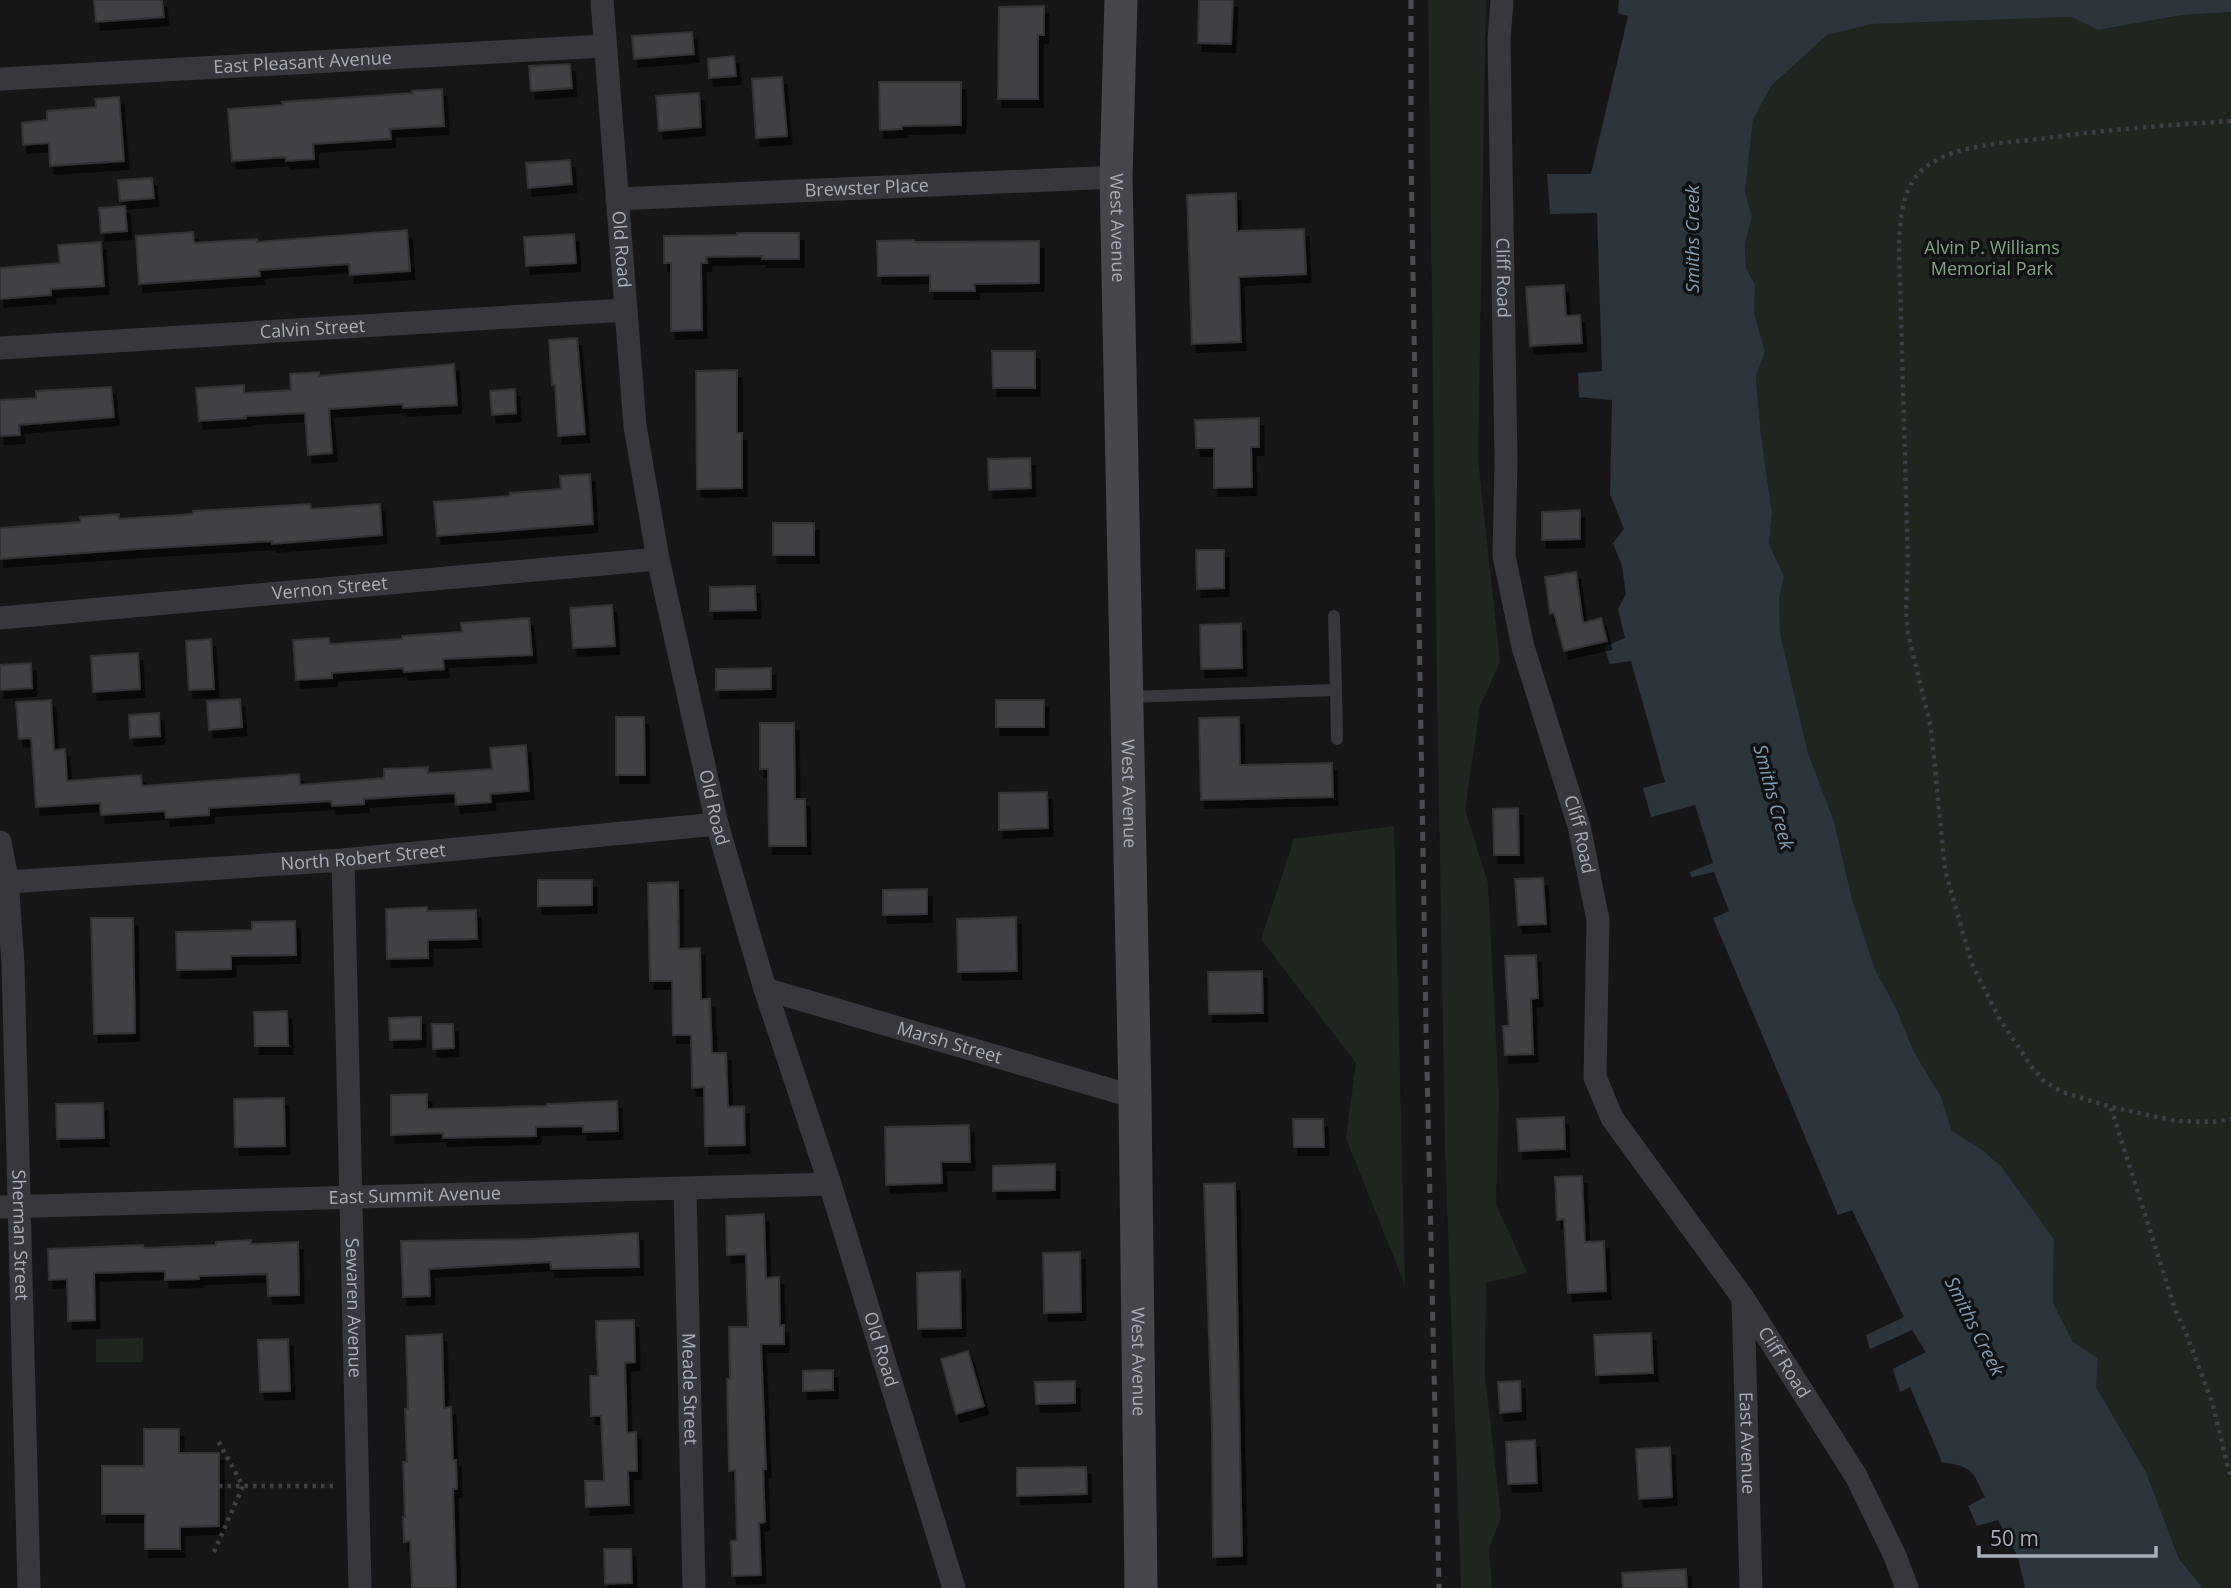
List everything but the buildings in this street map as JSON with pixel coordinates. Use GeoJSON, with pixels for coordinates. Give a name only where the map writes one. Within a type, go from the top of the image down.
{"type":"FeatureCollection","features":[{"type":"Feature","properties":{"kind":"street","name":"Old Road"},"geometry":{"type":"LineString","coordinates":[[602,0],[635,426],[659,559],[717,824],[765,989],[830,1184],[954,1588]]}},
{"type":"Feature","properties":{"kind":"street","name":"West Avenue"},"geometry":{"type":"LineString","coordinates":[[1121,0],[1116,177],[1135,1097],[1141,1588]]}},
{"type":"Feature","properties":{"kind":"street","name":"Cliff Road"},"geometry":{"type":"LineString","coordinates":[[1502,0],[1499,40],[1506,460],[1504,556],[1523,647],[1579,826],[1598,920],[1595,1077],[1612,1118],[1743,1298],[1856,1476],[1895,1556],[1906,1588]]}},
{"type":"Feature","properties":{"kind":"street","name":"East Pleasant Avenue"},"geometry":{"type":"LineString","coordinates":[[0,79],[605,46]]}},
{"type":"Feature","properties":{"kind":"street","name":"Brewster Place"},"geometry":{"type":"LineString","coordinates":[[617,199],[1116,177]]}},
{"type":"Feature","properties":{"kind":"street","name":"Calvin Street"},"geometry":{"type":"LineString","coordinates":[[0,348],[625,310]]}},
{"type":"Feature","properties":{"kind":"street","name":"Vernon Street"},"geometry":{"type":"LineString","coordinates":[[0,618],[659,559]]}},
{"type":"Feature","properties":{"kind":"street","name":"North Robert Street"},"geometry":{"type":"LineString","coordinates":[[7,882],[342,860],[717,824]]}},
{"type":"Feature","properties":{"kind":"street","name":"Sherman Street"},"geometry":{"type":"LineString","coordinates":[[0,842],[7,882],[13,964],[10,1206],[29,1588]]}},
{"type":"Feature","properties":{"kind":"street","name":"Sewaren Avenue"},"geometry":{"type":"LineString","coordinates":[[342,860],[360,1588]]}},
{"type":"Feature","properties":{"kind":"street","name":"Marsh Street"},"geometry":{"type":"LineString","coordinates":[[765,989],[1135,1097]]}},
{"type":"Feature","properties":{"kind":"street","name":"East Summit Avenue"},"geometry":{"type":"LineString","coordinates":[[10,1206],[830,1184]]}},
{"type":"Feature","properties":{"kind":"street","name":"Meade Street"},"geometry":{"type":"LineString","coordinates":[[685,1189],[694,1588]]}},
{"type":"Feature","properties":{"kind":"street","name":"East Avenue"},"geometry":{"type":"LineString","coordinates":[[1743,1298],[1751,1588]]}},
{"type":"Feature","properties":{"kind":"lane"},"geometry":{"type":"LineString","coordinates":[[1334,616],[1337,739]]}},
{"type":"Feature","properties":{"kind":"lane"},"geometry":{"type":"LineString","coordinates":[[1126,697],[1336,690]]}},
{"type":"Feature","properties":{"kind":"path"},"geometry":{"type":"LineString","coordinates":[[2231,121],[2108,130],[1986,146],[1946,156],[1921,170],[1906,195],[1900,220],[1908,564],[1906,610],[1931,728],[1945,870],[1972,964],[1999,1018],[2015,1043],[2044,1081],[2062,1092],[2110,1107],[2176,1121],[2213,1122],[2231,1119]]}},
{"type":"Feature","properties":{"kind":"path"},"geometry":{"type":"LineString","coordinates":[[2110,1107],[2175,1309],[2212,1402],[2231,1479]]}},
{"type":"Feature","properties":{"kind":"path"},"geometry":{"type":"LineString","coordinates":[[217,1439],[243,1486]]}},
{"type":"Feature","properties":{"kind":"path"},"geometry":{"type":"LineString","coordinates":[[219,1486],[358,1486]]}},
{"type":"Feature","properties":{"kind":"path"},"geometry":{"type":"LineString","coordinates":[[214,1552],[243,1486]]}},
{"type":"Feature","properties":{"kind":"green space"},"geometry":{"type":"Polygon","coordinates":[[[1428,0],[1486,0],[1478,459],[1500,662],[1480,706],[1465,810],[1488,883],[1499,1099],[1496,1204],[1527,1273],[1486,1283],[1485,1376],[1501,1517],[1489,1549],[1492,1588],[1461,1588],[1445,1148],[1428,0]]]}},
{"type":"Feature","properties":{"kind":"green space","name":"Alvin P. Williams Memorial Park"},"geometry":{"type":"Polygon","coordinates":[[[2231,12],[2231,1588],[2203,1588],[2179,1559],[2146,1472],[2096,1387],[2097,1358],[2073,1342],[2053,1303],[2054,1239],[2001,1166],[1981,1149],[1952,1131],[1941,1097],[1913,1050],[1897,1010],[1875,969],[1852,899],[1834,821],[1808,753],[1780,633],[1779,600],[1784,576],[1769,544],[1772,512],[1756,376],[1765,352],[1754,312],[1755,285],[1746,268],[1745,244],[1752,216],[1745,192],[1753,120],[1771,86],[1827,35],[1872,24],[2071,17],[2098,30],[2182,15],[2231,12]]]}},
{"type":"Feature","properties":{"kind":"green space"},"geometry":{"type":"Polygon","coordinates":[[[1394,826],[1405,1285],[1346,1138],[1356,1063],[1261,939],[1294,839],[1394,826]]]}},
{"type":"Feature","properties":{"kind":"green space"},"geometry":{"type":"Polygon","coordinates":[[[143,1338],[143,1362],[96,1362],[96,1339],[143,1338]]]}},
{"type":"Feature","properties":{"kind":"water","name":"Smiths Creek"},"geometry":{"type":"Polygon","coordinates":[[[1619,0],[2231,0],[2231,12],[2182,15],[2098,30],[2071,17],[1872,24],[1827,35],[1771,86],[1753,120],[1745,192],[1752,216],[1745,244],[1746,268],[1755,285],[1754,312],[1765,352],[1756,376],[1772,513],[1769,544],[1784,576],[1779,600],[1780,633],[1808,753],[1834,821],[1852,899],[1875,969],[1897,1010],[1913,1050],[1941,1097],[1952,1131],[1981,1149],[2001,1166],[2054,1239],[2053,1303],[2073,1342],[2098,1358],[2096,1387],[2146,1472],[2179,1559],[2203,1588],[2025,1588],[2018,1557],[1998,1520],[1977,1526],[1968,1506],[1985,1497],[1977,1481],[1966,1468],[1942,1462],[1910,1387],[1900,1392],[1893,1369],[1926,1352],[1912,1330],[1870,1349],[1866,1335],[1904,1317],[1852,1210],[1838,1215],[1713,918],[1729,911],[1714,872],[1691,877],[1690,872],[1713,863],[1695,805],[1651,817],[1643,788],[1665,782],[1631,661],[1610,664],[1604,647],[1625,638],[1618,609],[1626,594],[1622,566],[1613,543],[1624,529],[1610,494],[1612,400],[1579,397],[1578,373],[1602,371],[1597,213],[1550,214],[1547,174],[1591,174],[1628,16],[1618,13],[1619,0]]]}},
{"type":"Feature","properties":{"kind":"railway"},"geometry":{"type":"LineString","coordinates":[[1411,0],[1411,158],[1426,1025],[1439,1588]]}}]}
